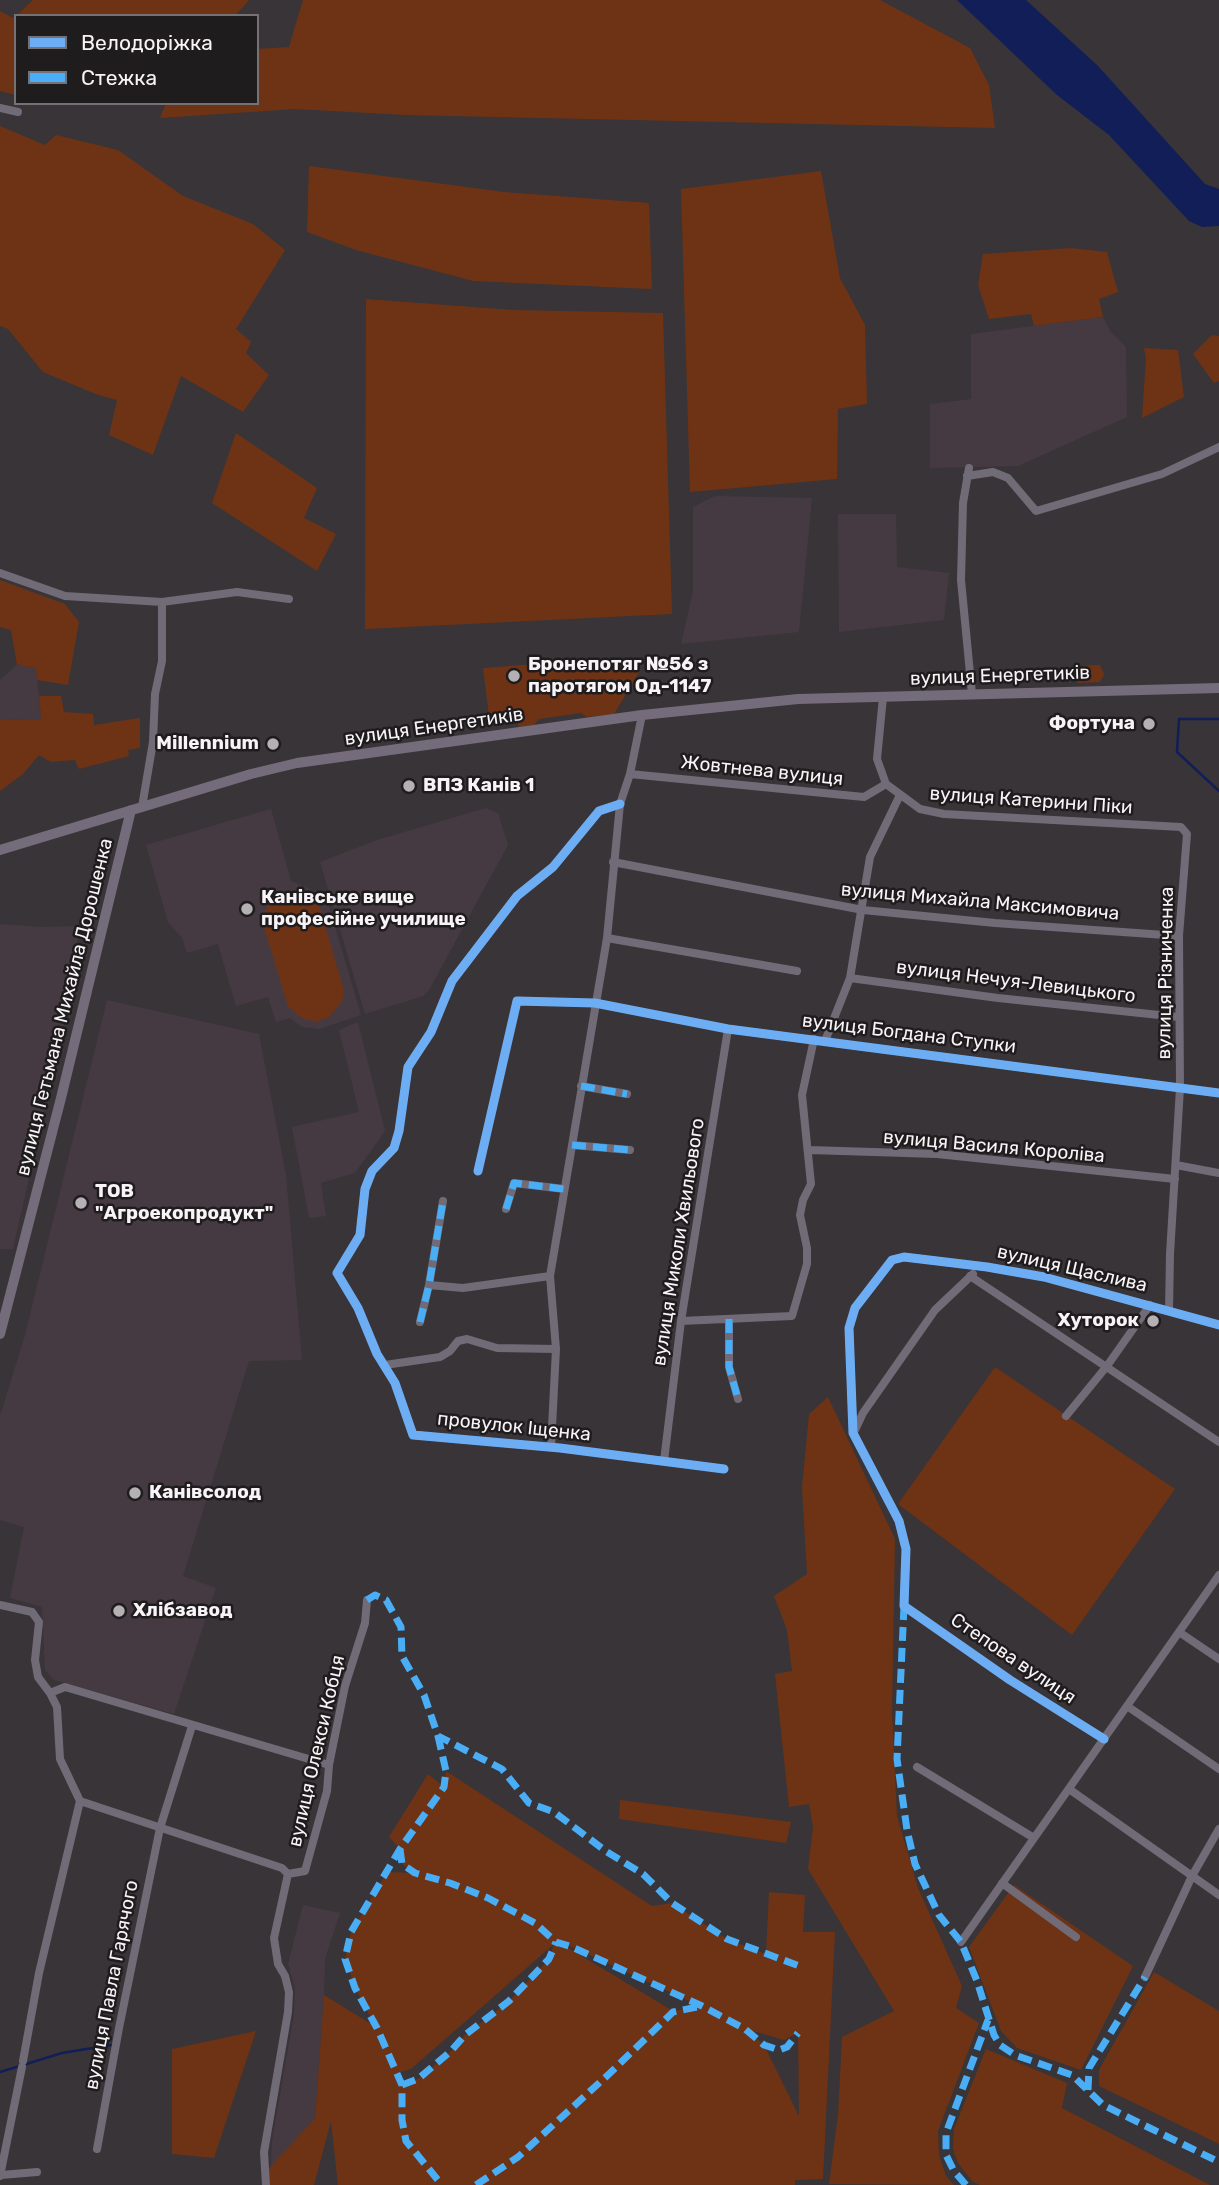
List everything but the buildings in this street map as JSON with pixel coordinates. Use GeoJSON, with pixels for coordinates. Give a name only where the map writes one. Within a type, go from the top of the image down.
{"type":"FeatureCollection","features":[{"type":"Feature","properties":{"kind":"main road","name":"вулиця Енергетиків"},"geometry":{"type":"LineString","coordinates":[[0,850],[297,763],[642,715],[798,699],[1219,688]]}},
{"type":"Feature","properties":{"kind":"main road","name":"вулиця Гетьмана Михайла Дорошенка"},"geometry":{"type":"LineString","coordinates":[[0,1331],[137,809]]}},
{"type":"Feature","properties":{"kind":"street"},"geometry":{"type":"LineString","coordinates":[[0,108],[18,112]]}},
{"type":"Feature","properties":{"kind":"street"},"geometry":{"type":"LineString","coordinates":[[972,694],[961,580],[963,503],[968,472],[993,472],[1008,478],[1036,511],[1162,474],[1219,447]]}},
{"type":"Feature","properties":{"kind":"street"},"geometry":{"type":"LineString","coordinates":[[0,573],[65,596],[162,602],[237,592],[289,599]]}},
{"type":"Feature","properties":{"kind":"street"},"geometry":{"type":"LineString","coordinates":[[137,809],[153,742],[155,694],[162,661],[162,602]]}},
{"type":"Feature","properties":{"kind":"street"},"geometry":{"type":"LineString","coordinates":[[883,697],[877,759],[886,784]]}},
{"type":"Feature","properties":{"kind":"street"},"geometry":{"type":"LineString","coordinates":[[551,1447],[556,1349],[550,1276],[607,938],[620,804],[630,774],[642,715]]}},
{"type":"Feature","properties":{"kind":"street","name":"Жовтнева вулиця"},"geometry":{"type":"LineString","coordinates":[[630,774],[864,797],[886,784]]}},
{"type":"Feature","properties":{"kind":"street","name":"вулиця Катерини Піки"},"geometry":{"type":"LineString","coordinates":[[886,784],[920,809],[944,814],[1181,827]]}},
{"type":"Feature","properties":{"kind":"street"},"geometry":{"type":"LineString","coordinates":[[825,1041],[850,978],[870,857],[900,795]]}},
{"type":"Feature","properties":{"kind":"street","name":"провулок Іщенка"},"geometry":{"type":"LineString","coordinates":[[620,804],[599,811],[553,867],[517,896],[452,981],[431,1032],[408,1067],[394,1148],[372,1171],[365,1189],[360,1235],[337,1273],[358,1308],[395,1383],[413,1435],[551,1447],[724,1469]]}},
{"type":"Feature","properties":{"kind":"street","name":"вулиця Різниченка"},"geometry":{"type":"LineString","coordinates":[[1169,1311],[1180,1088],[1179,936],[1186,834],[1181,827]]}},
{"type":"Feature","properties":{"kind":"street","name":"вулиця Михайла Максимовича"},"geometry":{"type":"LineString","coordinates":[[613,862],[863,910],[995,923],[1179,936]]}},
{"type":"Feature","properties":{"kind":"street"},"geometry":{"type":"LineString","coordinates":[[607,938],[797,971]]}},
{"type":"Feature","properties":{"kind":"street","name":"вулиця Нечуя-Левицького"},"geometry":{"type":"LineString","coordinates":[[850,978],[998,998],[1178,1017]]}},
{"type":"Feature","properties":{"kind":"street","name":"вулиця Богдана Ступки"},"geometry":{"type":"LineString","coordinates":[[478,1171],[517,1001],[595,1003],[728,1028],[1219,1093]]}},
{"type":"Feature","properties":{"kind":"street","name":"вулиця Миколи Хвильового"},"geometry":{"type":"LineString","coordinates":[[664,1461],[681,1321],[728,1028]]}},
{"type":"Feature","properties":{"kind":"street"},"geometry":{"type":"LineString","coordinates":[[681,1321],[792,1316],[807,1264],[807,1248],[800,1214],[811,1184],[802,1095],[814,1039]]}},
{"type":"Feature","properties":{"kind":"street"},"geometry":{"type":"LineString","coordinates":[[581,1086],[627,1094]]}},
{"type":"Feature","properties":{"kind":"street"},"geometry":{"type":"LineString","coordinates":[[572,1145],[630,1150]]}},
{"type":"Feature","properties":{"kind":"street","name":"вулиця Василя Короліва"},"geometry":{"type":"LineString","coordinates":[[809,1150],[937,1154],[1175,1179]]}},
{"type":"Feature","properties":{"kind":"street"},"geometry":{"type":"LineString","coordinates":[[1176,1165],[1219,1173]]}},
{"type":"Feature","properties":{"kind":"street"},"geometry":{"type":"LineString","coordinates":[[506,1209],[514,1183],[564,1189]]}},
{"type":"Feature","properties":{"kind":"street"},"geometry":{"type":"LineString","coordinates":[[420,1322],[443,1200]]}},
{"type":"Feature","properties":{"kind":"street","name":"вулиця Щаслива"},"geometry":{"type":"LineString","coordinates":[[853,1433],[849,1328],[855,1308],[892,1260],[904,1257],[1044,1277],[1219,1325]]}},
{"type":"Feature","properties":{"kind":"street"},"geometry":{"type":"LineString","coordinates":[[853,1433],[863,1413],[935,1310],[970,1276],[987,1267]]}},
{"type":"Feature","properties":{"kind":"street"},"geometry":{"type":"LineString","coordinates":[[429,1285],[463,1288],[550,1276]]}},
{"type":"Feature","properties":{"kind":"street"},"geometry":{"type":"LineString","coordinates":[[970,1276],[1219,1442]]}},
{"type":"Feature","properties":{"kind":"street"},"geometry":{"type":"LineString","coordinates":[[1066,1416],[1107,1366],[1150,1306]]}},
{"type":"Feature","properties":{"kind":"street"},"geometry":{"type":"LineString","coordinates":[[729,1319],[729,1367],[738,1399]]}},
{"type":"Feature","properties":{"kind":"street"},"geometry":{"type":"LineString","coordinates":[[385,1365],[440,1357],[450,1351],[458,1341],[467,1339],[497,1348],[556,1349]]}},
{"type":"Feature","properties":{"kind":"street","name":"Степова вулиця"},"geometry":{"type":"LineString","coordinates":[[853,1433],[900,1521],[906,1549],[904,1606],[1010,1680],[1104,1739]]}},
{"type":"Feature","properties":{"kind":"street"},"geometry":{"type":"LineString","coordinates":[[961,1942],[1219,1575]]}},
{"type":"Feature","properties":{"kind":"street","name":"вулиця Олекси Кобця"},"geometry":{"type":"LineString","coordinates":[[267,2185],[264,2152],[289,1992],[285,1976],[278,1964],[274,1938],[288,1874],[305,1871],[327,1791],[329,1765],[345,1686],[365,1623],[367,1600]]}},
{"type":"Feature","properties":{"kind":"street"},"geometry":{"type":"LineString","coordinates":[[0,1605],[32,1612],[39,1622],[35,1660],[38,1677],[57,1707],[60,1759],[80,1801],[39,1973],[0,2176],[37,2172]]}},
{"type":"Feature","properties":{"kind":"street"},"geometry":{"type":"LineString","coordinates":[[1179,1632],[1219,1658]]}},
{"type":"Feature","properties":{"kind":"street"},"geometry":{"type":"LineString","coordinates":[[50,1693],[65,1687],[329,1765]]}},
{"type":"Feature","properties":{"kind":"street"},"geometry":{"type":"LineString","coordinates":[[1127,1706],[1219,1769]]}},
{"type":"Feature","properties":{"kind":"street","name":"вулиця Павла Гарячого"},"geometry":{"type":"LineString","coordinates":[[97,2149],[118,2028],[160,1828],[192,1726]]}},
{"type":"Feature","properties":{"kind":"street"},"geometry":{"type":"LineString","coordinates":[[917,1767],[1034,1838]]}},
{"type":"Feature","properties":{"kind":"street"},"geometry":{"type":"LineString","coordinates":[[1069,1789],[1219,1895]]}},
{"type":"Feature","properties":{"kind":"street"},"geometry":{"type":"LineString","coordinates":[[80,1801],[282,1868],[288,1874]]}},
{"type":"Feature","properties":{"kind":"street"},"geometry":{"type":"LineString","coordinates":[[1145,1977],[1192,1876],[1219,1829]]}},
{"type":"Feature","properties":{"kind":"street"},"geometry":{"type":"LineString","coordinates":[[1002,1883],[1076,1937]]}},
{"type":"Feature","properties":{"kind":"shaded area"},"geometry":{"type":"Polygon","coordinates":[[[33,0],[249,0],[237,14],[18,14],[33,0]]]}},
{"type":"Feature","properties":{"kind":"shaded area"},"geometry":{"type":"Polygon","coordinates":[[[303,0],[880,0],[970,48],[989,85],[995,128],[406,115],[295,109],[160,118],[165,105],[259,105],[259,49],[289,47],[303,0]]]}},
{"type":"Feature","properties":{"kind":"shaded area"},"geometry":{"type":"Polygon","coordinates":[[[957,0],[1026,0],[1098,66],[1205,184],[1219,189],[1219,226],[1202,227],[1189,221],[1109,135],[1057,95],[957,0]]]}},
{"type":"Feature","properties":{"kind":"shaded area"},"geometry":{"type":"Polygon","coordinates":[[[0,11],[14,17],[14,94],[0,91],[0,11]]]}},
{"type":"Feature","properties":{"kind":"shaded area"},"geometry":{"type":"Polygon","coordinates":[[[0,126],[45,145],[56,135],[118,150],[183,196],[253,224],[285,250],[236,329],[251,342],[246,353],[269,375],[243,412],[181,376],[153,455],[109,435],[117,400],[43,372],[8,329],[0,326],[0,126]]]}},
{"type":"Feature","properties":{"kind":"shaded area"},"geometry":{"type":"Polygon","coordinates":[[[309,166],[504,192],[649,203],[652,289],[473,281],[356,250],[307,232],[309,166]]]}},
{"type":"Feature","properties":{"kind":"shaded area"},"geometry":{"type":"Polygon","coordinates":[[[821,171],[840,278],[865,325],[867,404],[838,409],[837,479],[690,492],[681,189],[821,171]]]}},
{"type":"Feature","properties":{"kind":"shaded area"},"geometry":{"type":"Polygon","coordinates":[[[1071,248],[1107,252],[1118,292],[1099,299],[1103,317],[1034,326],[1031,314],[989,319],[978,285],[983,254],[1071,248]]]}},
{"type":"Feature","properties":{"kind":"shaded area"},"geometry":{"type":"Polygon","coordinates":[[[366,299],[513,310],[663,313],[672,614],[365,629],[366,299]]]}},
{"type":"Feature","properties":{"kind":"shaded area"},"geometry":{"type":"Polygon","coordinates":[[[1103,317],[1110,331],[1126,347],[1127,417],[1018,466],[930,468],[930,404],[971,399],[971,334],[1103,317]]]}},
{"type":"Feature","properties":{"kind":"shaded area"},"geometry":{"type":"Polygon","coordinates":[[[1212,335],[1219,336],[1219,381],[1214,383],[1193,354],[1212,335]]]}},
{"type":"Feature","properties":{"kind":"shaded area"},"geometry":{"type":"Polygon","coordinates":[[[1144,348],[1178,350],[1184,397],[1142,418],[1146,359],[1144,348]]]}},
{"type":"Feature","properties":{"kind":"shaded area"},"geometry":{"type":"Polygon","coordinates":[[[236,433],[317,488],[304,518],[336,534],[317,571],[212,503],[236,433]]]}},
{"type":"Feature","properties":{"kind":"shaded area"},"geometry":{"type":"Polygon","coordinates":[[[715,496],[812,498],[799,632],[681,644],[693,592],[693,507],[715,496]]]}},
{"type":"Feature","properties":{"kind":"shaded area"},"geometry":{"type":"Polygon","coordinates":[[[838,514],[896,514],[897,567],[949,573],[944,620],[839,632],[838,514]]]}},
{"type":"Feature","properties":{"kind":"shaded area"},"geometry":{"type":"Polygon","coordinates":[[[0,580],[65,604],[79,622],[68,685],[37,680],[36,668],[17,665],[11,630],[0,627],[0,580]]]}},
{"type":"Feature","properties":{"kind":"shaded area"},"geometry":{"type":"Polygon","coordinates":[[[564,662],[641,669],[614,714],[587,717],[581,713],[539,719],[534,725],[519,727],[517,722],[490,724],[483,668],[564,662]]]}},
{"type":"Feature","properties":{"kind":"shaded area"},"geometry":{"type":"Polygon","coordinates":[[[17,665],[36,668],[41,719],[0,720],[0,680],[17,665]]]}},
{"type":"Feature","properties":{"kind":"shaded area"},"geometry":{"type":"Polygon","coordinates":[[[1100,665],[1104,674],[1100,682],[1078,683],[1073,675],[1076,666],[1100,665]]]}},
{"type":"Feature","properties":{"kind":"shaded area"},"geometry":{"type":"Polygon","coordinates":[[[39,696],[61,696],[64,712],[93,714],[94,725],[140,718],[140,748],[128,750],[129,756],[79,769],[75,760],[51,762],[39,755],[23,774],[0,791],[0,720],[41,719],[39,696]]]}},
{"type":"Feature","properties":{"kind":"shaded area"},"geometry":{"type":"Polygon","coordinates":[[[486,808],[498,813],[508,845],[429,990],[423,996],[365,1014],[320,862],[377,840],[486,808]]]}},
{"type":"Feature","properties":{"kind":"shaded area","name":"Канівське вище професійне училище"},"geometry":{"type":"Polygon","coordinates":[[[271,809],[291,881],[326,896],[361,1015],[320,1029],[302,1027],[290,1018],[276,1022],[268,997],[236,1006],[218,944],[187,953],[182,938],[168,922],[146,845],[271,809]]]}},
{"type":"Feature","properties":{"kind":"shaded area"},"geometry":{"type":"Polygon","coordinates":[[[288,893],[302,894],[312,899],[320,908],[344,991],[342,1001],[329,1017],[316,1022],[300,1017],[288,1006],[263,924],[265,911],[270,903],[288,893]]]}},
{"type":"Feature","properties":{"kind":"shaded area"},"geometry":{"type":"Polygon","coordinates":[[[0,924],[79,926],[72,988],[13,1249],[0,1249],[0,924]]]}},
{"type":"Feature","properties":{"kind":"shaded area"},"geometry":{"type":"Polygon","coordinates":[[[107,1000],[259,1034],[286,1175],[302,1360],[249,1361],[183,1576],[216,1588],[174,1714],[54,1680],[45,1670],[42,1607],[10,1598],[24,1527],[0,1520],[0,1416],[25,1335],[107,1000]]]}},
{"type":"Feature","properties":{"kind":"shaded area"},"geometry":{"type":"Polygon","coordinates":[[[358,1022],[385,1131],[355,1173],[321,1183],[326,1216],[309,1218],[292,1127],[359,1112],[339,1030],[358,1022]]]}},
{"type":"Feature","properties":{"kind":"shaded area"},"geometry":{"type":"Polygon","coordinates":[[[995,1367],[1175,1489],[1072,1635],[898,1504],[995,1367]]]}},
{"type":"Feature","properties":{"kind":"shaded area"},"geometry":{"type":"Polygon","coordinates":[[[828,1397],[895,1539],[892,1712],[897,1816],[918,1888],[962,1986],[956,2008],[979,2023],[938,2131],[939,2155],[946,2176],[954,2185],[829,2184],[838,2115],[842,2037],[894,2011],[808,1869],[813,1827],[809,1804],[789,1807],[775,1674],[792,1671],[787,1630],[774,1596],[807,1574],[802,1487],[809,1414],[828,1397]]]}},
{"type":"Feature","properties":{"kind":"shaded area"},"geometry":{"type":"Polygon","coordinates":[[[446,1771],[652,1906],[672,1903],[727,1939],[766,1954],[769,1892],[805,1895],[803,1932],[835,1932],[823,2179],[795,2180],[795,2185],[338,2185],[331,2121],[314,2185],[266,2185],[265,2173],[315,2118],[324,1995],[376,2027],[355,1988],[345,1959],[351,1932],[387,1872],[414,1873],[402,1864],[400,1849],[389,1837],[428,1774],[444,1787],[446,1771]],[[560,1943],[673,2011],[700,2006],[572,1947],[560,1943]],[[554,1944],[411,2069],[397,2073],[402,2084],[418,2079],[451,2051],[465,2035],[509,2001],[549,1959],[554,1944]],[[746,2029],[764,2045],[799,2116],[798,2033],[784,2040],[746,2029]]]}},
{"type":"Feature","properties":{"kind":"shaded area"},"geometry":{"type":"Polygon","coordinates":[[[620,1800],[791,1822],[786,1843],[619,1819],[620,1800]]]}},
{"type":"Feature","properties":{"kind":"shaded area"},"geometry":{"type":"Polygon","coordinates":[[[1014,1885],[1133,1966],[1081,2070],[1017,2048],[1001,2031],[969,1947],[1014,1885]]]}},
{"type":"Feature","properties":{"kind":"shaded area"},"geometry":{"type":"Polygon","coordinates":[[[303,1905],[340,1913],[325,1959],[315,2118],[271,2167],[272,2141],[294,2014],[295,1988],[288,1964],[303,1905]]]}},
{"type":"Feature","properties":{"kind":"shaded area"},"geometry":{"type":"Polygon","coordinates":[[[1154,1972],[1219,2011],[1219,2144],[1099,2086],[1099,2070],[1154,1972]]]}},
{"type":"Feature","properties":{"kind":"shaded area"},"geometry":{"type":"Polygon","coordinates":[[[256,2031],[214,2158],[172,2154],[172,2049],[256,2031]]]}},
{"type":"Feature","properties":{"kind":"shaded area"},"geometry":{"type":"Polygon","coordinates":[[[986,2049],[1067,2083],[1062,2108],[1210,2185],[980,2185],[972,2181],[958,2163],[953,2149],[954,2129],[986,2049]]]}},
{"type":"Feature","properties":{"kind":"waterway"},"geometry":{"type":"LineString","coordinates":[[1219,719],[1179,719],[1177,752],[1219,791]]}},
{"type":"Feature","properties":{"kind":"waterway"},"geometry":{"type":"LineString","coordinates":[[0,2072],[62,2053],[111,2045]]}},
{"type":"Feature","properties":{"kind":"marked path"},"geometry":{"type":"LineString","coordinates":[[581,1086],[627,1094]]}},
{"type":"Feature","properties":{"kind":"marked path"},"geometry":{"type":"LineString","coordinates":[[572,1145],[630,1150]]}},
{"type":"Feature","properties":{"kind":"marked path"},"geometry":{"type":"LineString","coordinates":[[506,1209],[514,1183],[564,1189]]}},
{"type":"Feature","properties":{"kind":"marked path"},"geometry":{"type":"LineString","coordinates":[[420,1322],[443,1201]]}},
{"type":"Feature","properties":{"kind":"marked path"},"geometry":{"type":"LineString","coordinates":[[729,1319],[729,1367],[738,1399]]}},
{"type":"Feature","properties":{"kind":"marked path"},"geometry":{"type":"LineString","coordinates":[[367,1600],[375,1595],[386,1600],[401,1627],[402,1656],[424,1695],[438,1736],[502,1769],[529,1803],[554,1812],[607,1852],[643,1874],[672,1903],[727,1939],[802,1967]]}},
{"type":"Feature","properties":{"kind":"marked path"},"geometry":{"type":"LineString","coordinates":[[904,1606],[897,1759],[907,1830],[915,1864],[939,1915],[961,1942],[994,2035],[1000,2045],[1015,2055],[1072,2075],[1103,2105],[1219,2162]]}},
{"type":"Feature","properties":{"kind":"marked path"},"geometry":{"type":"LineString","coordinates":[[438,1736],[446,1771],[444,1787],[400,1849],[351,1932],[345,1959],[355,1988],[377,2028],[402,2085],[402,2120],[406,2141],[442,2185]]}},
{"type":"Feature","properties":{"kind":"marked path"},"geometry":{"type":"LineString","coordinates":[[400,1849],[402,1864],[415,1873],[488,1898],[535,1923],[556,1942],[702,2006],[745,2029],[764,2045],[779,2050],[787,2047],[798,2033]]}},
{"type":"Feature","properties":{"kind":"marked path"},"geometry":{"type":"LineString","coordinates":[[402,2085],[418,2079],[451,2051],[465,2035],[509,2001],[549,1959],[556,1942]]}},
{"type":"Feature","properties":{"kind":"marked path"},"geometry":{"type":"LineString","coordinates":[[1088,2090],[1089,2068],[1145,1977]]}},
{"type":"Feature","properties":{"kind":"marked path"},"geometry":{"type":"LineString","coordinates":[[476,2185],[518,2157],[673,2012],[702,2006]]}},
{"type":"Feature","properties":{"kind":"marked path"},"geometry":{"type":"LineString","coordinates":[[966,2185],[954,2171],[946,2155],[946,2133],[988,2020]]}},
{"type":"Feature","properties":{"kind":"cycle path"},"geometry":{"type":"LineString","coordinates":[[620,804],[599,811],[553,867],[517,896],[452,981],[431,1032],[408,1067],[394,1148],[372,1171],[365,1189],[360,1235],[337,1273],[358,1308],[377,1354],[395,1383],[413,1435],[560,1448],[724,1469]]}},
{"type":"Feature","properties":{"kind":"cycle path"},"geometry":{"type":"LineString","coordinates":[[478,1171],[517,1001],[595,1003],[728,1029],[1219,1093]]}},
{"type":"Feature","properties":{"kind":"cycle path"},"geometry":{"type":"LineString","coordinates":[[1104,1739],[1010,1680],[904,1606],[906,1549],[899,1521],[853,1433],[849,1328],[855,1308],[892,1260],[904,1257],[1044,1277],[1219,1325]]}},
{"type":"Feature","properties":{"kind":"place","name":"Бронепотяг №56 з паротягом Од-1147"},"geometry":{"type":"Point","coordinates":[514,676]}},
{"type":"Feature","properties":{"kind":"place","name":"Фортуна"},"geometry":{"type":"Point","coordinates":[1149,724]}},
{"type":"Feature","properties":{"kind":"place","name":"Millennium"},"geometry":{"type":"Point","coordinates":[273,744]}},
{"type":"Feature","properties":{"kind":"place","name":"ВПЗ Канів 1"},"geometry":{"type":"Point","coordinates":[409,786]}},
{"type":"Feature","properties":{"kind":"place","name":"Канівське вище професійне училище"},"geometry":{"type":"Point","coordinates":[247,909]}},
{"type":"Feature","properties":{"kind":"place","name":"ТОВ \"Агроекопродукт\""},"geometry":{"type":"Point","coordinates":[81,1203]}},
{"type":"Feature","properties":{"kind":"place","name":"Хуторок"},"geometry":{"type":"Point","coordinates":[1153,1321]}},
{"type":"Feature","properties":{"kind":"place","name":"Канівсолод"},"geometry":{"type":"Point","coordinates":[135,1493]}},
{"type":"Feature","properties":{"kind":"place","name":"Хлібзавод"},"geometry":{"type":"Point","coordinates":[119,1611]}}]}
